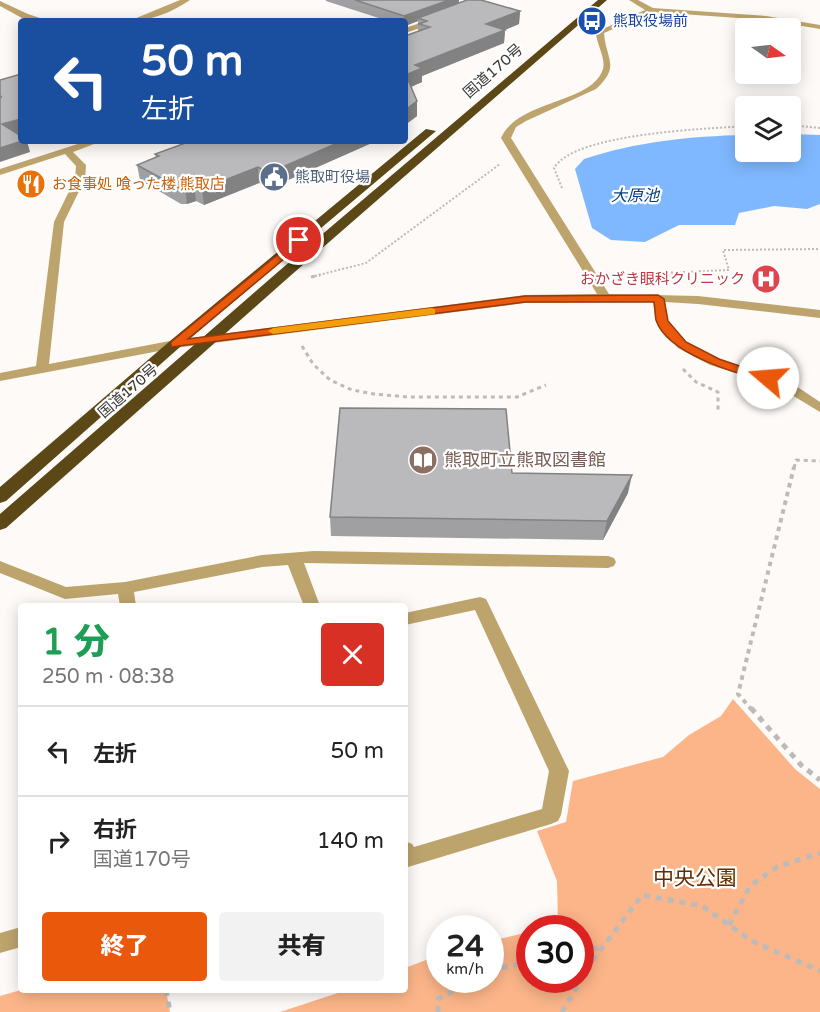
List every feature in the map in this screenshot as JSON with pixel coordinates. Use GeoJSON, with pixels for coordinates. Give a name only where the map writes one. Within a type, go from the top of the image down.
{"type":"FeatureCollection","features":[{"type":"Feature","properties":{"kind":"highway","name":"国道170号"},"geometry":{"type":"LineString","coordinates":[[0,497],[175,344],[538,37],[586,0]]}},
{"type":"Feature","properties":{"kind":"highway","name":"国道170号"},"geometry":{"type":"LineString","coordinates":[[0,524],[212,340],[284,274],[603,0]]}},
{"type":"Feature","properties":{"kind":"street"},"geometry":{"type":"LineString","coordinates":[[143,18],[162,12],[186,0]]}},
{"type":"Feature","properties":{"kind":"street"},"geometry":{"type":"LineString","coordinates":[[633,0],[651,10],[766,18],[820,27]]}},
{"type":"Feature","properties":{"kind":"street"},"geometry":{"type":"LineString","coordinates":[[0,3],[33,18]]}},
{"type":"Feature","properties":{"kind":"street"},"geometry":{"type":"LineString","coordinates":[[605,297],[506,138],[512,126],[533,114],[568,102],[599,80],[607,71],[607,63],[599,43],[600,32],[651,10]]}},
{"type":"Feature","properties":{"kind":"street"},"geometry":{"type":"LineString","coordinates":[[408,31],[448,16]]}},
{"type":"Feature","properties":{"kind":"street"},"geometry":{"type":"LineString","coordinates":[[0,172],[89,144]]}},
{"type":"Feature","properties":{"kind":"street"},"geometry":{"type":"LineString","coordinates":[[42,368],[59,222],[80,179],[81,165],[67,151]]}},
{"type":"Feature","properties":{"kind":"street"},"geometry":{"type":"LineString","coordinates":[[0,377],[175,344],[525,299],[605,297],[658,299],[820,314]]}},
{"type":"Feature","properties":{"kind":"street"},"geometry":{"type":"LineString","coordinates":[[658,299],[662,322],[682,345],[715,362],[782,383],[820,408]]}},
{"type":"Feature","properties":{"kind":"street"},"geometry":{"type":"LineString","coordinates":[[294,559],[311,603]]}},
{"type":"Feature","properties":{"kind":"street"},"geometry":{"type":"LineString","coordinates":[[0,567],[65,592],[125,588],[262,561],[294,559],[608,562]]}},
{"type":"Feature","properties":{"kind":"street"},"geometry":{"type":"LineString","coordinates":[[125,588],[128,603]]}},
{"type":"Feature","properties":{"kind":"street"},"geometry":{"type":"LineString","coordinates":[[408,618],[480,603],[559,771],[551,815],[408,858]]}},
{"type":"Feature","properties":{"kind":"street"},"geometry":{"type":"LineString","coordinates":[[0,943],[18,938]]}},
{"type":"Feature","properties":{"kind":"path"},"geometry":{"type":"LineString","coordinates":[[801,126],[820,128]]}},
{"type":"Feature","properties":{"kind":"path"},"geometry":{"type":"LineString","coordinates":[[562,188],[554,168],[560,158],[578,149],[660,132],[735,127]]}},
{"type":"Feature","properties":{"kind":"path"},"geometry":{"type":"LineString","coordinates":[[284,274],[309,278],[366,263],[435,210],[516,153]]}},
{"type":"Feature","properties":{"kind":"path"},"geometry":{"type":"LineString","coordinates":[[611,275],[729,270],[723,250],[820,249]]}},
{"type":"Feature","properties":{"kind":"path"},"geometry":{"type":"LineString","coordinates":[[297,328],[303,349],[313,364],[330,380],[352,390],[408,397],[517,397],[546,385]]}},
{"type":"Feature","properties":{"kind":"path"},"geometry":{"type":"LineString","coordinates":[[696,382],[718,392],[718,411]]}},
{"type":"Feature","properties":{"kind":"path"},"geometry":{"type":"LineString","coordinates":[[820,461],[796,460],[738,694],[801,765],[820,780]]}},
{"type":"Feature","properties":{"kind":"path"},"geometry":{"type":"LineString","coordinates":[[729,925],[750,886],[777,867],[820,853]]}},
{"type":"Feature","properties":{"kind":"path"},"geometry":{"type":"LineString","coordinates":[[562,1012],[602,947],[642,896],[702,906],[752,941],[820,972]]}},
{"type":"Feature","properties":{"kind":"path"},"geometry":{"type":"LineString","coordinates":[[594,949],[602,947]]}},
{"type":"Feature","properties":{"kind":"path"},"geometry":{"type":"LineString","coordinates":[[167,993],[170,1012]]}},
{"type":"Feature","properties":{"kind":"path"},"geometry":{"type":"LineString","coordinates":[[438,1012],[438,999],[449,993]]}},
{"type":"Feature","properties":{"kind":"green space","name":"中央公園"},"geometry":{"type":"Polygon","coordinates":[[[733,699],[795,769],[820,789],[820,1012],[280,1012],[338,993],[408,993],[408,967],[426,960],[426,993],[504,993],[504,938],[516,935],[516,993],[594,993],[594,915],[558,915],[557,881],[537,831],[566,822],[573,781],[663,757],[689,735],[721,716],[733,699]]]}},
{"type":"Feature","properties":{"kind":"green space"},"geometry":{"type":"Polygon","coordinates":[[[18,991],[18,993],[167,993],[170,1012],[0,1012],[0,996],[18,991]]]}},
{"type":"Feature","properties":{"kind":"water","name":"大原池"},"geometry":{"type":"Polygon","coordinates":[[[801,134],[820,135],[820,204],[807,209],[774,206],[739,213],[735,225],[679,225],[645,242],[611,240],[592,228],[575,169],[584,159],[643,144],[735,136],[735,162],[801,162],[801,134]]]}},
{"type":"Feature","properties":{"kind":"building"},"geometry":{"type":"Polygon","coordinates":[[[355,0],[449,0],[404,16],[355,0]]]}},
{"type":"Feature","properties":{"kind":"building"},"geometry":{"type":"Polygon","coordinates":[[[467,0],[481,0],[520,11],[486,24],[505,30],[415,65],[422,68],[408,74],[408,35],[430,27],[419,24],[427,21],[418,18],[467,0]]]}},
{"type":"Feature","properties":{"kind":"building"},"geometry":{"type":"Polygon","coordinates":[[[18,75],[18,120],[2,124],[18,134],[18,142],[0,148],[0,97],[2,97],[0,96],[0,80],[18,75]]]}},
{"type":"Feature","properties":{"kind":"building"},"geometry":{"type":"Polygon","coordinates":[[[408,80],[417,101],[408,108],[408,80]]]}},
{"type":"Feature","properties":{"kind":"building"},"geometry":{"type":"Polygon","coordinates":[[[183,144],[335,144],[269,173],[258,167],[202,189],[194,185],[179,188],[137,165],[159,156],[155,154],[183,144]]]}},
{"type":"Feature","properties":{"kind":"building","name":"熊取町立熊取図書館"},"geometry":{"type":"Polygon","coordinates":[[[340,408],[506,409],[512,473],[632,475],[607,521],[330,517],[340,408]]]}},
{"type":"Feature","properties":{"kind":"slow traffic"},"geometry":{"type":"LineString","coordinates":[[273,331],[431,311]]}},
{"type":"Feature","properties":{"kind":"place","name":"熊取役場前"},"geometry":{"type":"Point","coordinates":[592,21]}},
{"type":"Feature","properties":{"kind":"place","name":"熊取町役場"},"geometry":{"type":"Point","coordinates":[274,177]}},
{"type":"Feature","properties":{"kind":"place","name":"お食事処 喰った楼 熊取店"},"geometry":{"type":"Point","coordinates":[31,184]}},
{"type":"Feature","properties":{"kind":"place","name":"おかざき眼科クリニック"},"geometry":{"type":"Point","coordinates":[766,279]}},
{"type":"Feature","properties":{"kind":"place","name":"熊取町立熊取図書館"},"geometry":{"type":"Point","coordinates":[423,460]}},
{"type":"Feature","properties":{"kind":"route"},"geometry":{"type":"LineString","coordinates":[[299,240],[175,344],[525,299],[605,297],[658,299],[662,322],[682,345],[715,362],[768,378]]}}]}
